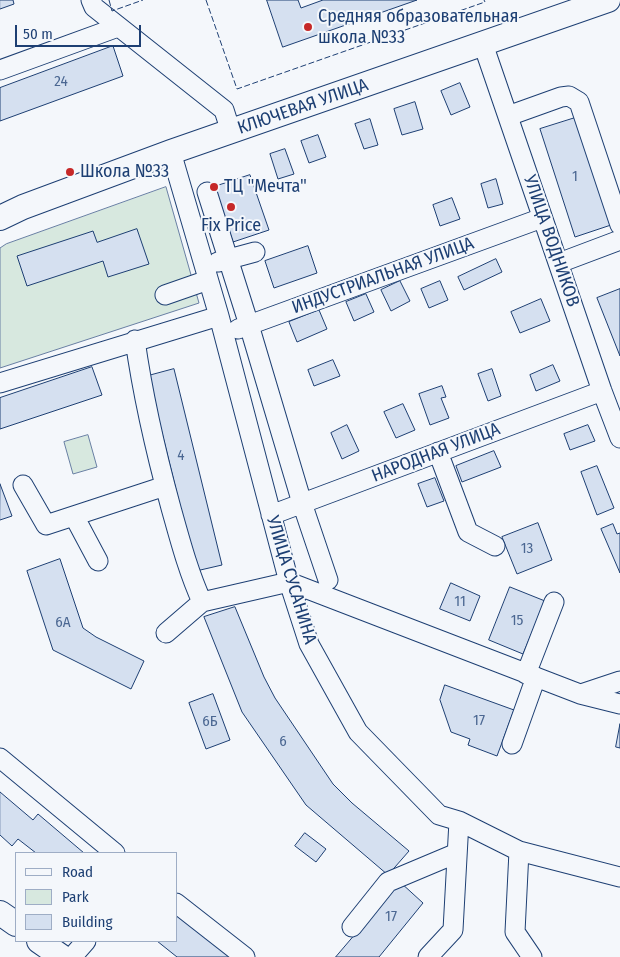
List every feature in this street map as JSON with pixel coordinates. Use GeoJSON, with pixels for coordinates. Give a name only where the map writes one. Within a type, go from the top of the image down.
{"type":"FeatureCollection","features":[{"type":"Feature","properties":{"kind":"main road","name":"КЛЮЧЕВАЯ УЛИЦА"},"geometry":{"type":"LineString","coordinates":[[0,218],[23,207],[171,152],[483,44],[593,2]]}},
{"type":"Feature","properties":{"kind":"main road"},"geometry":{"type":"LineString","coordinates":[[0,913],[15,923]]}},
{"type":"Feature","properties":{"kind":"street"},"geometry":{"type":"LineString","coordinates":[[91,0],[94,7],[118,27],[224,110],[231,132]]}},
{"type":"Feature","properties":{"kind":"street"},"geometry":{"type":"LineString","coordinates":[[0,70],[118,27]]}},
{"type":"Feature","properties":{"kind":"street","name":"УЛИЦА ВОДНИКОВ"},"geometry":{"type":"LineString","coordinates":[[483,44],[620,438]]}},
{"type":"Feature","properties":{"kind":"street"},"geometry":{"type":"LineString","coordinates":[[508,116],[561,97],[569,96],[579,102],[620,225]]}},
{"type":"Feature","properties":{"kind":"street","name":"УЛИЦА СУСАНИНА"},"geometry":{"type":"LineString","coordinates":[[171,152],[219,316],[289,582],[309,644],[358,732],[439,815],[459,821],[519,851],[620,877]]}},
{"type":"Feature","properties":{"kind":"street"},"geometry":{"type":"LineString","coordinates":[[207,192],[302,503],[328,580]]}},
{"type":"Feature","properties":{"kind":"street","name":"ИНДУСТРИАЛЬНАЯ УЛИЦА"},"geometry":{"type":"LineString","coordinates":[[224,335],[542,218]]}},
{"type":"Feature","properties":{"kind":"street"},"geometry":{"type":"LineString","coordinates":[[558,263],[620,240]]}},
{"type":"Feature","properties":{"kind":"street"},"geometry":{"type":"LineString","coordinates":[[165,294],[229,259],[255,252]]}},
{"type":"Feature","properties":{"kind":"street"},"geometry":{"type":"LineString","coordinates":[[0,383],[135,340],[219,316]]}},
{"type":"Feature","properties":{"kind":"street"},"geometry":{"type":"LineString","coordinates":[[135,340],[142,387],[165,486],[190,576],[202,602]]}},
{"type":"Feature","properties":{"kind":"street","name":"НАРОДНАЯ УЛИЦА"},"geometry":{"type":"LineString","coordinates":[[271,515],[602,390]]}},
{"type":"Feature","properties":{"kind":"street"},"geometry":{"type":"LineString","coordinates":[[438,452],[468,532],[495,546]]}},
{"type":"Feature","properties":{"kind":"street"},"geometry":{"type":"LineString","coordinates":[[23,485],[46,525],[165,486]]}},
{"type":"Feature","properties":{"kind":"street"},"geometry":{"type":"LineString","coordinates":[[74,516],[98,561]]}},
{"type":"Feature","properties":{"kind":"street"},"geometry":{"type":"LineString","coordinates":[[166,633],[202,602],[289,582],[580,694],[620,704]]}},
{"type":"Feature","properties":{"kind":"street"},"geometry":{"type":"LineString","coordinates":[[512,744],[554,602]]}},
{"type":"Feature","properties":{"kind":"street"},"geometry":{"type":"LineString","coordinates":[[580,694],[620,682]]}},
{"type":"Feature","properties":{"kind":"street"},"geometry":{"type":"LineString","coordinates":[[0,758],[114,852]]}},
{"type":"Feature","properties":{"kind":"street"},"geometry":{"type":"LineString","coordinates":[[428,957],[452,930],[459,821]]}},
{"type":"Feature","properties":{"kind":"street"},"geometry":{"type":"LineString","coordinates":[[519,851],[515,932],[532,957]]}},
{"type":"Feature","properties":{"kind":"street"},"geometry":{"type":"LineString","coordinates":[[352,927],[388,882],[457,853]]}},
{"type":"Feature","properties":{"kind":"street"},"geometry":{"type":"LineString","coordinates":[[178,905],[245,957]]}},
{"type":"Feature","properties":{"kind":"street"},"geometry":{"type":"LineString","coordinates":[[53,952],[83,942]]}},
{"type":"Feature","properties":{"kind":"green space"},"geometry":{"type":"Polygon","coordinates":[[[166,187],[199,303],[0,368],[0,248],[6,244],[166,187]]]}},
{"type":"Feature","properties":{"kind":"green space"},"geometry":{"type":"Polygon","coordinates":[[[88,435],[97,467],[73,474],[64,442],[88,435]]]}},
{"type":"Feature","properties":{"kind":"building"},"geometry":{"type":"Polygon","coordinates":[[[0,0],[13,0],[14,4],[0,9],[0,0]]]}},
{"type":"Feature","properties":{"kind":"building","name":"Средняя образовательная школа №33"},"geometry":{"type":"Polygon","coordinates":[[[267,0],[298,0],[301,8],[323,0],[417,0],[283,47],[267,0]]]}},
{"type":"Feature","properties":{"kind":"building"},"geometry":{"type":"Polygon","coordinates":[[[113,46],[123,76],[0,121],[0,88],[113,46]]]}},
{"type":"Feature","properties":{"kind":"building"},"geometry":{"type":"Polygon","coordinates":[[[460,83],[470,107],[451,115],[441,91],[460,83]]]}},
{"type":"Feature","properties":{"kind":"building"},"geometry":{"type":"Polygon","coordinates":[[[415,102],[423,129],[402,135],[394,109],[415,102]]]}},
{"type":"Feature","properties":{"kind":"building"},"geometry":{"type":"Polygon","coordinates":[[[575,118],[611,225],[575,237],[540,129],[575,118]]]}},
{"type":"Feature","properties":{"kind":"building"},"geometry":{"type":"Polygon","coordinates":[[[370,119],[378,145],[364,149],[355,124],[370,119]]]}},
{"type":"Feature","properties":{"kind":"building"},"geometry":{"type":"Polygon","coordinates":[[[318,135],[326,157],[309,163],[301,141],[318,135]]]}},
{"type":"Feature","properties":{"kind":"building"},"geometry":{"type":"Polygon","coordinates":[[[285,149],[294,174],[278,179],[270,154],[285,149]]]}},
{"type":"Feature","properties":{"kind":"building"},"geometry":{"type":"Polygon","coordinates":[[[250,175],[269,230],[233,242],[214,187],[250,175]]]}},
{"type":"Feature","properties":{"kind":"building"},"geometry":{"type":"Polygon","coordinates":[[[496,179],[503,204],[488,208],[481,184],[496,179]]]}},
{"type":"Feature","properties":{"kind":"building"},"geometry":{"type":"Polygon","coordinates":[[[452,198],[460,219],[440,226],[433,205],[452,198]]]}},
{"type":"Feature","properties":{"kind":"building"},"geometry":{"type":"Polygon","coordinates":[[[137,229],[149,264],[108,277],[103,261],[27,286],[17,256],[93,231],[97,242],[137,229]]]}},
{"type":"Feature","properties":{"kind":"building"},"geometry":{"type":"Polygon","coordinates":[[[308,246],[317,273],[274,288],[265,261],[308,246]]]}},
{"type":"Feature","properties":{"kind":"building"},"geometry":{"type":"Polygon","coordinates":[[[496,259],[502,272],[464,290],[458,277],[496,259]]]}},
{"type":"Feature","properties":{"kind":"building"},"geometry":{"type":"Polygon","coordinates":[[[400,281],[410,301],[391,311],[381,290],[400,281]]]}},
{"type":"Feature","properties":{"kind":"building"},"geometry":{"type":"Polygon","coordinates":[[[440,281],[448,300],[429,308],[421,289],[440,281]]]}},
{"type":"Feature","properties":{"kind":"building"},"geometry":{"type":"Polygon","coordinates":[[[620,289],[620,356],[597,298],[620,289]]]}},
{"type":"Feature","properties":{"kind":"building"},"geometry":{"type":"Polygon","coordinates":[[[366,294],[374,312],[354,321],[346,302],[366,294]]]}},
{"type":"Feature","properties":{"kind":"building"},"geometry":{"type":"Polygon","coordinates":[[[541,299],[550,321],[520,333],[511,312],[541,299]]]}},
{"type":"Feature","properties":{"kind":"building"},"geometry":{"type":"Polygon","coordinates":[[[319,310],[327,329],[297,342],[289,322],[319,310]]]}},
{"type":"Feature","properties":{"kind":"building"},"geometry":{"type":"Polygon","coordinates":[[[333,360],[340,376],[314,386],[308,370],[333,360]]]}},
{"type":"Feature","properties":{"kind":"building"},"geometry":{"type":"Polygon","coordinates":[[[553,365],[560,381],[536,391],[530,375],[553,365]]]}},
{"type":"Feature","properties":{"kind":"building"},"geometry":{"type":"Polygon","coordinates":[[[92,367],[102,395],[0,429],[0,398],[92,367]]]}},
{"type":"Feature","properties":{"kind":"building"},"geometry":{"type":"Polygon","coordinates":[[[174,369],[222,565],[196,571],[148,376],[174,369]]]}},
{"type":"Feature","properties":{"kind":"building"},"geometry":{"type":"Polygon","coordinates":[[[492,369],[501,396],[488,401],[478,374],[492,369]]]}},
{"type":"Feature","properties":{"kind":"building"},"geometry":{"type":"Polygon","coordinates":[[[442,386],[446,397],[441,398],[449,418],[430,425],[419,394],[442,386]]]}},
{"type":"Feature","properties":{"kind":"building"},"geometry":{"type":"Polygon","coordinates":[[[403,404],[415,430],[396,438],[384,412],[403,404]]]}},
{"type":"Feature","properties":{"kind":"building"},"geometry":{"type":"Polygon","coordinates":[[[347,425],[359,451],[342,459],[331,433],[347,425]]]}},
{"type":"Feature","properties":{"kind":"building"},"geometry":{"type":"Polygon","coordinates":[[[588,425],[595,441],[570,450],[564,434],[588,425]]]}},
{"type":"Feature","properties":{"kind":"building"},"geometry":{"type":"Polygon","coordinates":[[[494,451],[501,467],[462,482],[456,466],[494,451]]]}},
{"type":"Feature","properties":{"kind":"building"},"geometry":{"type":"Polygon","coordinates":[[[597,466],[614,508],[597,515],[581,472],[597,466]]]}},
{"type":"Feature","properties":{"kind":"building"},"geometry":{"type":"Polygon","coordinates":[[[435,478],[444,501],[427,507],[418,484],[435,478]]]}},
{"type":"Feature","properties":{"kind":"building"},"geometry":{"type":"Polygon","coordinates":[[[0,484],[12,516],[0,520],[0,484]]]}},
{"type":"Feature","properties":{"kind":"building"},"geometry":{"type":"Polygon","coordinates":[[[538,523],[552,560],[517,574],[502,537],[538,523]]]}},
{"type":"Feature","properties":{"kind":"building"},"geometry":{"type":"Polygon","coordinates":[[[613,524],[617,534],[620,533],[620,573],[601,529],[613,524]]]}},
{"type":"Feature","properties":{"kind":"building"},"geometry":{"type":"Polygon","coordinates":[[[60,559],[83,628],[96,637],[144,661],[131,689],[53,650],[27,571],[60,559]]]}},
{"type":"Feature","properties":{"kind":"building"},"geometry":{"type":"Polygon","coordinates":[[[451,583],[480,596],[470,621],[440,609],[451,583]]]}},
{"type":"Feature","properties":{"kind":"building"},"geometry":{"type":"Polygon","coordinates":[[[510,587],[545,601],[523,654],[489,640],[510,587]]]}},
{"type":"Feature","properties":{"kind":"building"},"geometry":{"type":"Polygon","coordinates":[[[235,607],[264,677],[275,698],[333,784],[352,803],[409,851],[388,875],[306,805],[242,712],[204,617],[235,607]]]}},
{"type":"Feature","properties":{"kind":"building"},"geometry":{"type":"Polygon","coordinates":[[[445,685],[514,710],[497,756],[468,745],[470,739],[451,732],[440,700],[445,685]]]}},
{"type":"Feature","properties":{"kind":"building"},"geometry":{"type":"Polygon","coordinates":[[[213,694],[230,740],[206,749],[189,703],[213,694]]]}},
{"type":"Feature","properties":{"kind":"building"},"geometry":{"type":"Polygon","coordinates":[[[620,724],[620,748],[616,747],[620,724]]]}},
{"type":"Feature","properties":{"kind":"building"},"geometry":{"type":"Polygon","coordinates":[[[0,792],[33,820],[38,814],[83,852],[35,852],[18,839],[12,846],[0,835],[0,792]]]}},
{"type":"Feature","properties":{"kind":"building"},"geometry":{"type":"Polygon","coordinates":[[[305,833],[326,849],[316,862],[295,846],[305,833]]]}},
{"type":"Feature","properties":{"kind":"building"},"geometry":{"type":"Polygon","coordinates":[[[400,882],[423,903],[379,957],[336,957],[400,882]]]}},
{"type":"Feature","properties":{"kind":"building"},"geometry":{"type":"Polygon","coordinates":[[[178,915],[231,957],[177,957],[158,942],[178,942],[178,915]]]}},
{"type":"Feature","properties":{"kind":"fence"},"geometry":{"type":"LineString","coordinates":[[109,0],[112,11],[143,0]]}},
{"type":"Feature","properties":{"kind":"fence"},"geometry":{"type":"LineString","coordinates":[[206,0],[237,89],[485,2],[484,0]]}},
{"type":"Feature","properties":{"kind":"place","name":"Средняя образовательная школа №33"},"geometry":{"type":"Point","coordinates":[308,27]}},
{"type":"Feature","properties":{"kind":"place","name":"Школа №33"},"geometry":{"type":"Point","coordinates":[70,172]}},
{"type":"Feature","properties":{"kind":"place","name":"ТЦ \"Мечта\""},"geometry":{"type":"Point","coordinates":[214,187]}},
{"type":"Feature","properties":{"kind":"place","name":"Fix Price"},"geometry":{"type":"Point","coordinates":[231,207]}}]}
